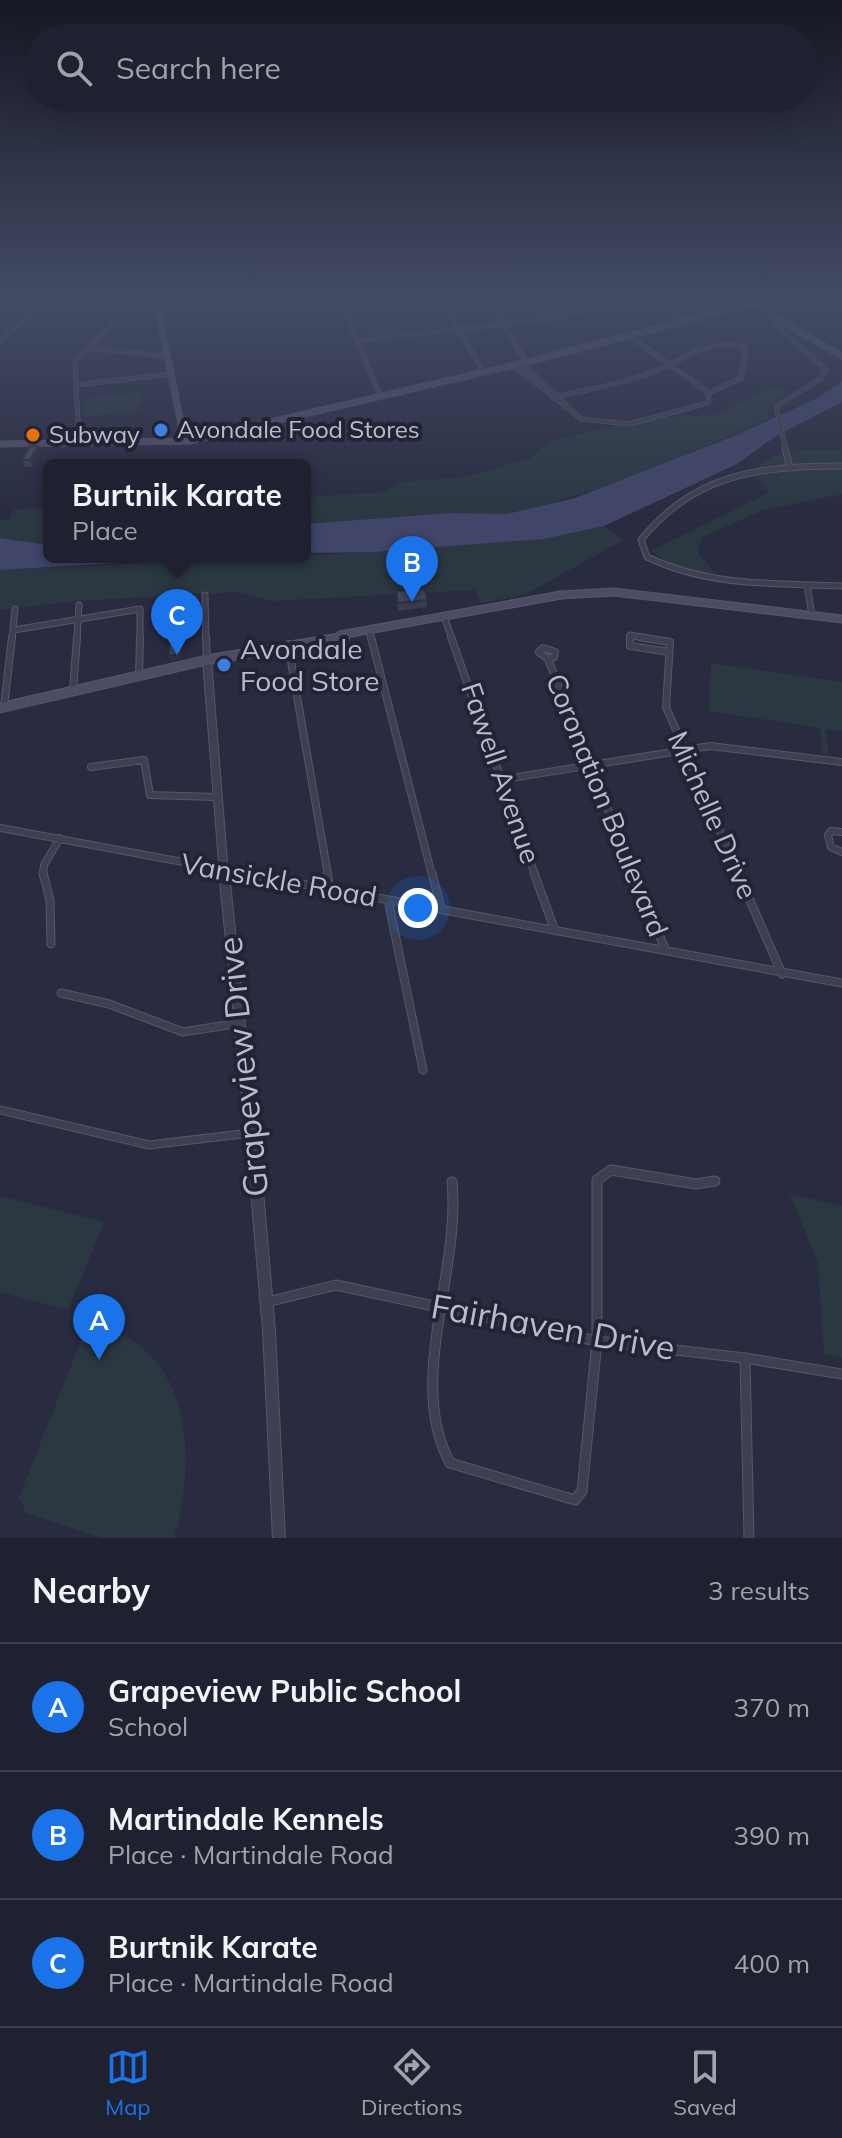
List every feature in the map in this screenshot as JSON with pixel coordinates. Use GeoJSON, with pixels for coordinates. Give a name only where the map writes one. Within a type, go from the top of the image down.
{"type":"FeatureCollection","features":[{"type":"Feature","properties":{"kind":"main road"},"geometry":{"type":"LineString","coordinates":[[170,370],[181,424],[180,441]]}},
{"type":"Feature","properties":{"kind":"main road"},"geometry":{"type":"LineString","coordinates":[[0,444],[180,441],[493,370]]}},
{"type":"Feature","properties":{"kind":"main road"},"geometry":{"type":"LineString","coordinates":[[181,424],[190,432],[211,436]]}},
{"type":"Feature","properties":{"kind":"main road"},"geometry":{"type":"LineString","coordinates":[[2,707],[288,644],[583,593],[670,596],[842,619]]}},
{"type":"Feature","properties":{"kind":"street"},"geometry":{"type":"LineString","coordinates":[[75,370],[79,444]]}},
{"type":"Feature","properties":{"kind":"street"},"geometry":{"type":"LineString","coordinates":[[370,370],[380,395]]}},
{"type":"Feature","properties":{"kind":"street"},"geometry":{"type":"LineString","coordinates":[[527,370],[553,398],[581,419],[629,424],[711,401],[709,393],[677,370]]}},
{"type":"Feature","properties":{"kind":"street"},"geometry":{"type":"LineString","coordinates":[[529,370],[581,419]]}},
{"type":"Feature","properties":{"kind":"street"},"geometry":{"type":"LineString","coordinates":[[553,398],[653,370]]}},
{"type":"Feature","properties":{"kind":"street"},"geometry":{"type":"LineString","coordinates":[[709,393],[741,378],[742,370]]}},
{"type":"Feature","properties":{"kind":"street"},"geometry":{"type":"LineString","coordinates":[[788,463],[775,412],[780,403],[826,373],[825,370]]}},
{"type":"Feature","properties":{"kind":"street"},"geometry":{"type":"LineString","coordinates":[[76,385],[171,374]]}},
{"type":"Feature","properties":{"kind":"street"},"geometry":{"type":"LineString","coordinates":[[842,466],[788,463],[745,471],[696,491],[671,506],[648,528],[641,540],[647,557],[680,573],[733,583],[842,586]]}},
{"type":"Feature","properties":{"kind":"street"},"geometry":{"type":"LineString","coordinates":[[807,585],[812,615]]}},
{"type":"Feature","properties":{"kind":"street","name":"Grapeview Drive"},"geometry":{"type":"LineString","coordinates":[[205,595],[221,870],[240,1023],[267,1302],[279,1538]]}},
{"type":"Feature","properties":{"kind":"street"},"geometry":{"type":"LineString","coordinates":[[73,691],[79,605]]}},
{"type":"Feature","properties":{"kind":"street"},"geometry":{"type":"LineString","coordinates":[[2,707],[15,609]]}},
{"type":"Feature","properties":{"kind":"street"},"geometry":{"type":"LineString","coordinates":[[14,630],[140,609],[139,676]]}},
{"type":"Feature","properties":{"kind":"street","name":"Fawell Avenue"},"geometry":{"type":"LineString","coordinates":[[444,616],[505,779],[555,931]]}},
{"type":"Feature","properties":{"kind":"street"},"geometry":{"type":"LineString","coordinates":[[369,630],[441,909]]}},
{"type":"Feature","properties":{"kind":"street"},"geometry":{"type":"LineString","coordinates":[[630,635],[669,639],[669,652],[630,646],[630,635]]}},
{"type":"Feature","properties":{"kind":"street"},"geometry":{"type":"LineString","coordinates":[[288,644],[330,888]]}},
{"type":"Feature","properties":{"kind":"street","name":"Michelle Drive"},"geometry":{"type":"LineString","coordinates":[[669,652],[666,707],[782,974]]}},
{"type":"Feature","properties":{"kind":"street","name":"Coronation Boulevard"},"geometry":{"type":"LineString","coordinates":[[548,659],[587,764],[666,951]]}},
{"type":"Feature","properties":{"kind":"street"},"geometry":{"type":"LineString","coordinates":[[505,779],[710,746],[842,762]]}},
{"type":"Feature","properties":{"kind":"street"},"geometry":{"type":"LineString","coordinates":[[91,767],[144,760],[150,795],[215,797]]}},
{"type":"Feature","properties":{"kind":"street","name":"Vansickle Road"},"geometry":{"type":"LineString","coordinates":[[0,828],[842,983]]}},
{"type":"Feature","properties":{"kind":"street"},"geometry":{"type":"LineString","coordinates":[[842,832],[831,831],[828,835],[831,847],[842,852]]}},
{"type":"Feature","properties":{"kind":"street"},"geometry":{"type":"LineString","coordinates":[[51,944],[50,900],[43,876],[44,865],[60,838]]}},
{"type":"Feature","properties":{"kind":"street"},"geometry":{"type":"LineString","coordinates":[[388,900],[423,1070]]}},
{"type":"Feature","properties":{"kind":"street"},"geometry":{"type":"LineString","coordinates":[[61,993],[109,1004],[183,1032],[240,1023]]}},
{"type":"Feature","properties":{"kind":"street"},"geometry":{"type":"LineString","coordinates":[[0,1110],[149,1145],[250,1133]]}},
{"type":"Feature","properties":{"kind":"street"},"geometry":{"type":"LineString","coordinates":[[452,1182],[455,1213],[431,1394],[432,1416],[439,1443],[450,1463],[575,1500],[582,1491],[597,1341],[597,1180],[611,1170],[696,1184],[715,1181]]}},
{"type":"Feature","properties":{"kind":"street","name":"Fairhaven Drive"},"geometry":{"type":"LineString","coordinates":[[267,1302],[336,1285],[597,1341],[745,1358],[842,1374]]}},
{"type":"Feature","properties":{"kind":"street"},"geometry":{"type":"LineString","coordinates":[[745,1358],[749,1538]]}},
{"type":"Feature","properties":{"kind":"shaded area"},"geometry":{"type":"Polygon","coordinates":[[[773,386],[786,392],[766,408],[769,419],[618,483],[521,512],[491,516],[449,513],[311,524],[311,497],[383,492],[402,482],[464,477],[531,458],[549,442],[647,417],[715,415],[773,386]]]}},
{"type":"Feature","properties":{"kind":"shaded area"},"geometry":{"type":"Polygon","coordinates":[[[139,392],[141,405],[136,406],[140,410],[84,417],[83,399],[139,392]]]}},
{"type":"Feature","properties":{"kind":"shaded area"},"geometry":{"type":"Polygon","coordinates":[[[842,449],[842,494],[764,510],[702,537],[698,552],[718,578],[673,565],[651,551],[770,492],[752,472],[771,458],[793,452],[842,449]]]}},
{"type":"Feature","properties":{"kind":"shaded area"},"geometry":{"type":"Polygon","coordinates":[[[43,508],[43,544],[0,538],[0,520],[9,520],[14,509],[43,508]]]}},
{"type":"Feature","properties":{"kind":"shaded area"},"geometry":{"type":"Polygon","coordinates":[[[604,526],[624,540],[524,595],[481,603],[475,590],[272,601],[238,592],[76,601],[0,610],[0,570],[146,563],[311,563],[311,555],[544,539],[604,526]]]}},
{"type":"Feature","properties":{"kind":"shaded area"},"geometry":{"type":"Polygon","coordinates":[[[711,663],[842,682],[842,731],[826,729],[829,755],[823,755],[820,728],[709,711],[711,663]]]}},
{"type":"Feature","properties":{"kind":"shaded area"},"geometry":{"type":"Polygon","coordinates":[[[790,1194],[842,1206],[842,1358],[824,1354],[818,1264],[790,1194]]]}},
{"type":"Feature","properties":{"kind":"shaded area"},"geometry":{"type":"Polygon","coordinates":[[[0,1196],[104,1222],[68,1310],[0,1292],[0,1196]]]}},
{"type":"Feature","properties":{"kind":"shaded area"},"geometry":{"type":"Polygon","coordinates":[[[88,1323],[122,1335],[140,1346],[158,1364],[171,1386],[180,1410],[186,1462],[174,1538],[102,1538],[26,1513],[19,1497],[88,1323]]]}},
{"type":"Feature","properties":{"kind":"water"},"geometry":{"type":"Polygon","coordinates":[[[842,381],[842,402],[776,436],[737,464],[604,526],[544,539],[375,552],[311,553],[311,524],[449,513],[507,514],[575,498],[739,434],[818,398],[842,381]]]}},
{"type":"Feature","properties":{"kind":"water"},"geometry":{"type":"Polygon","coordinates":[[[0,538],[43,544],[43,563],[118,563],[0,570],[0,538]]]}},
{"type":"Feature","properties":{"kind":"building"},"geometry":{"type":"Polygon","coordinates":[[[30,446],[38,446],[30,460],[22,460],[30,446]]]}},
{"type":"Feature","properties":{"kind":"building"},"geometry":{"type":"Polygon","coordinates":[[[425,589],[427,600],[398,603],[396,591],[425,589]]]}},
{"type":"Feature","properties":{"kind":"building"},"geometry":{"type":"Polygon","coordinates":[[[181,643],[182,653],[169,656],[169,644],[181,643]]]}},
{"type":"Feature","properties":{"kind":"place","name":"Avondale Food Stores"},"geometry":{"type":"Point","coordinates":[161,430]}},
{"type":"Feature","properties":{"kind":"place","name":"Subway"},"geometry":{"type":"Point","coordinates":[33,435]}},
{"type":"Feature","properties":{"kind":"place","name":"Martindale Kennels"},"geometry":{"type":"Point","coordinates":[412,602]}},
{"type":"Feature","properties":{"kind":"place","name":"Burtnik Karate"},"geometry":{"type":"Point","coordinates":[177,655]}},
{"type":"Feature","properties":{"kind":"place","name":"Avondale Food Store"},"geometry":{"type":"Point","coordinates":[224,665]}},
{"type":"Feature","properties":{"kind":"place","name":"Grapeview Public School"},"geometry":{"type":"Point","coordinates":[99,1360]}}]}
